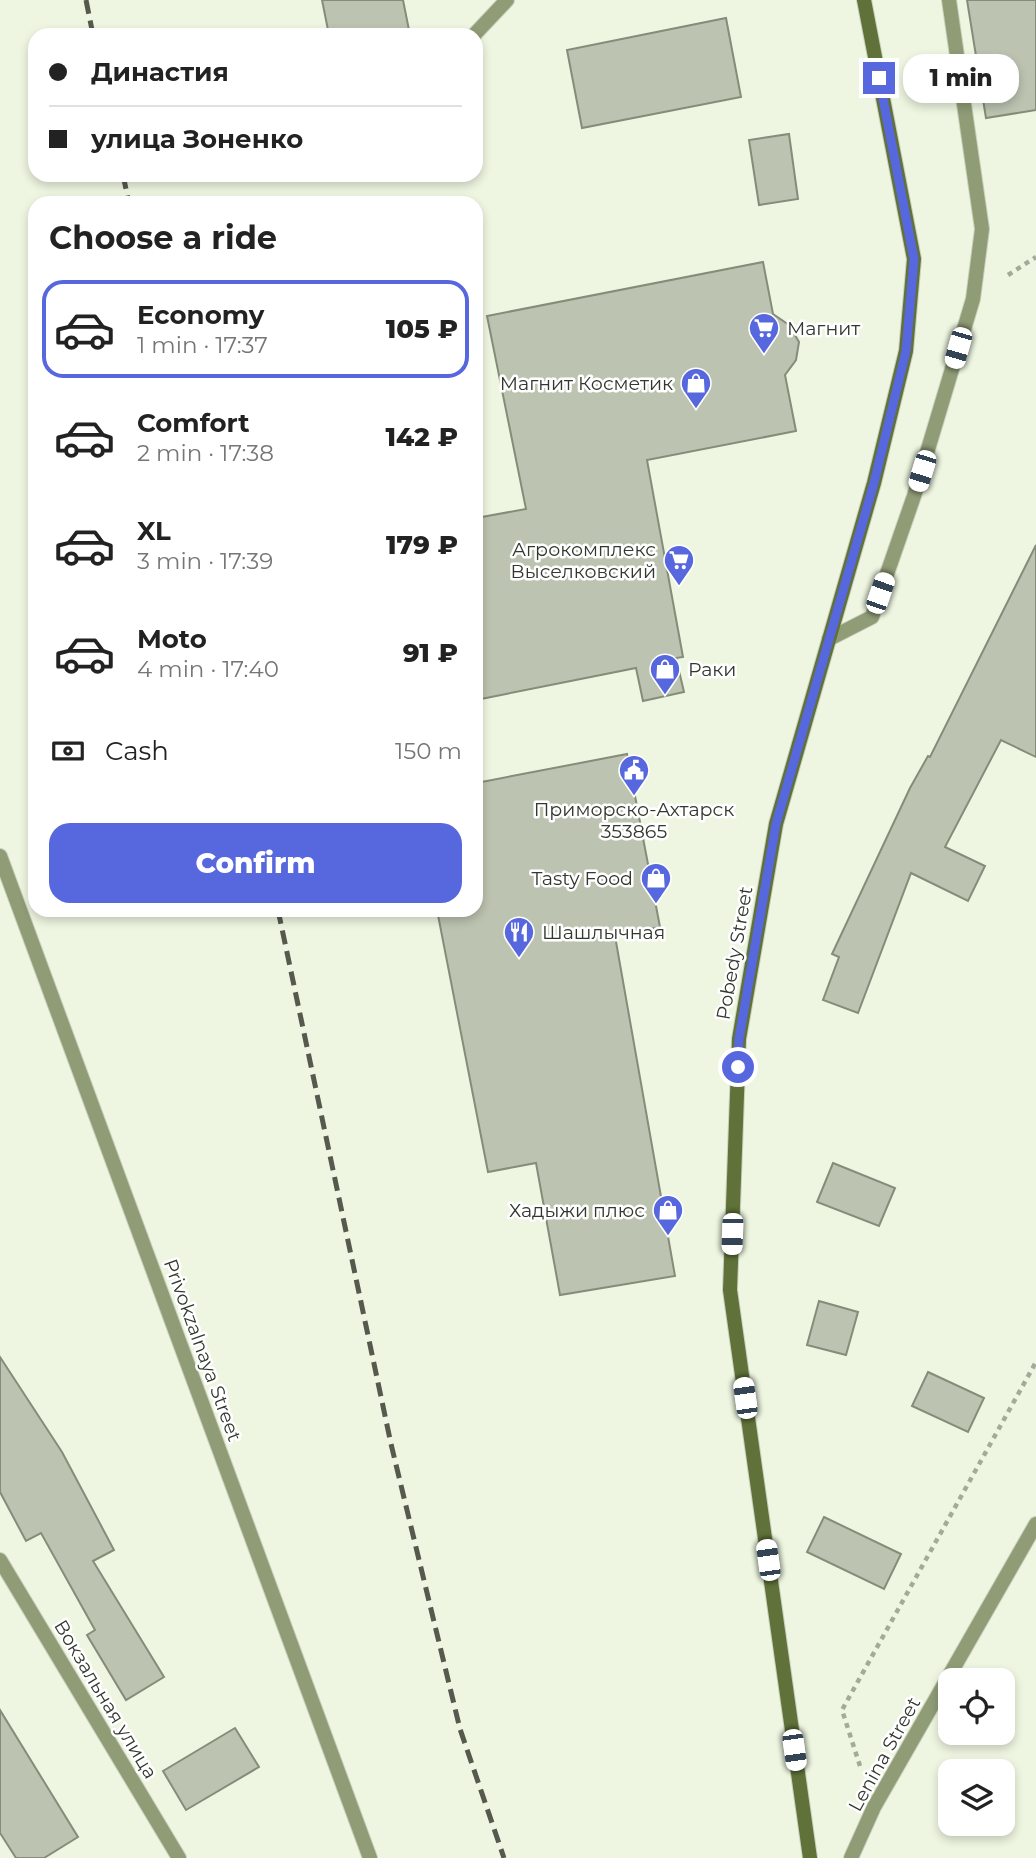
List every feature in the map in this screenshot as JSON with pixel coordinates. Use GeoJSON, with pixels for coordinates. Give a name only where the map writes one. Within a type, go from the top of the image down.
{"type":"FeatureCollection","features":[{"type":"Feature","properties":{"kind":"street"},"geometry":{"type":"LineString","coordinates":[[481,28],[507,0]]}},
{"type":"Feature","properties":{"kind":"street","name":"Pobedy Street"},"geometry":{"type":"LineString","coordinates":[[810,1858],[730,1290],[739,1039],[776,824],[874,483],[906,351],[914,259],[864,0]]}},
{"type":"Feature","properties":{"kind":"street"},"geometry":{"type":"LineString","coordinates":[[829,639],[872,617],[914,496],[973,299],[982,229],[949,0]]}},
{"type":"Feature","properties":{"kind":"street","name":"Privokzalnaya Street"},"geometry":{"type":"LineString","coordinates":[[0,856],[370,1858]]}},
{"type":"Feature","properties":{"kind":"street","name":"Lenina Street"},"geometry":{"type":"LineString","coordinates":[[851,1858],[874,1807],[1036,1524]]}},
{"type":"Feature","properties":{"kind":"street","name":"Вокзальная улица"},"geometry":{"type":"LineString","coordinates":[[0,1560],[179,1858]]}},
{"type":"Feature","properties":{"kind":"path"},"geometry":{"type":"LineString","coordinates":[[842,1710],[1036,1362]]}},
{"type":"Feature","properties":{"kind":"building"},"geometry":{"type":"Polygon","coordinates":[[[322,0],[403,0],[409,28],[328,28],[322,0]]]}},
{"type":"Feature","properties":{"kind":"building"},"geometry":{"type":"Polygon","coordinates":[[[967,0],[1036,0],[1036,110],[986,118],[967,0]]]}},
{"type":"Feature","properties":{"kind":"building"},"geometry":{"type":"Polygon","coordinates":[[[726,18],[741,97],[582,128],[567,50],[726,18]]]}},
{"type":"Feature","properties":{"kind":"building"},"geometry":{"type":"Polygon","coordinates":[[[789,134],[798,199],[759,205],[749,140],[789,134]]]}},
{"type":"Feature","properties":{"kind":"building"},"geometry":{"type":"Polygon","coordinates":[[[763,262],[773,314],[789,325],[799,342],[796,360],[785,375],[796,431],[647,460],[683,657],[676,658],[684,692],[643,701],[636,668],[483,699],[483,517],[526,509],[487,316],[763,262]]]}},
{"type":"Feature","properties":{"kind":"building"},"geometry":{"type":"Polygon","coordinates":[[[1036,545],[1036,757],[1001,740],[945,847],[985,866],[968,901],[911,873],[858,1013],[823,1000],[839,957],[832,954],[910,788],[928,756],[930,757],[1036,545]]]}},
{"type":"Feature","properties":{"kind":"building"},"geometry":{"type":"Polygon","coordinates":[[[627,754],[660,927],[615,936],[675,1276],[560,1295],[536,1163],[488,1172],[438,917],[483,917],[483,782],[627,754]]]}},
{"type":"Feature","properties":{"kind":"building"},"geometry":{"type":"Polygon","coordinates":[[[833,1163],[895,1188],[879,1226],[817,1202],[833,1163]]]}},
{"type":"Feature","properties":{"kind":"building"},"geometry":{"type":"Polygon","coordinates":[[[819,1301],[858,1312],[846,1355],[807,1345],[819,1301]]]}},
{"type":"Feature","properties":{"kind":"building"},"geometry":{"type":"Polygon","coordinates":[[[0,1357],[62,1452],[114,1550],[93,1561],[164,1677],[126,1700],[87,1635],[95,1630],[41,1533],[26,1541],[0,1492],[0,1357]]]}},
{"type":"Feature","properties":{"kind":"building"},"geometry":{"type":"Polygon","coordinates":[[[928,1372],[984,1398],[968,1432],[912,1406],[928,1372]]]}},
{"type":"Feature","properties":{"kind":"building"},"geometry":{"type":"Polygon","coordinates":[[[824,1517],[901,1554],[884,1589],[807,1552],[824,1517]]]}},
{"type":"Feature","properties":{"kind":"building"},"geometry":{"type":"Polygon","coordinates":[[[0,1710],[78,1837],[44,1858],[16,1858],[0,1833],[0,1710]]]}},
{"type":"Feature","properties":{"kind":"building"},"geometry":{"type":"Polygon","coordinates":[[[235,1728],[259,1767],[186,1810],[163,1771],[235,1728]]]}},
{"type":"Feature","properties":{"kind":"railway"},"geometry":{"type":"LineString","coordinates":[[86,0],[92,28]]}},
{"type":"Feature","properties":{"kind":"railway"},"geometry":{"type":"LineString","coordinates":[[124,182],[128,196]]}},
{"type":"Feature","properties":{"kind":"railway"},"geometry":{"type":"LineString","coordinates":[[279,917],[391,1444],[460,1729],[504,1858]]}},
{"type":"Feature","properties":{"kind":"place","name":"Магнит"},"geometry":{"type":"Point","coordinates":[764,355]}},
{"type":"Feature","properties":{"kind":"place","name":"Магнит Косметик"},"geometry":{"type":"Point","coordinates":[696,410]}},
{"type":"Feature","properties":{"kind":"place","name":"Агрокомплекс Выселковский"},"geometry":{"type":"Point","coordinates":[679,587]}},
{"type":"Feature","properties":{"kind":"place","name":"Раки"},"geometry":{"type":"Point","coordinates":[665,696]}},
{"type":"Feature","properties":{"kind":"place","name":"Приморско-Ахтарск 353865"},"geometry":{"type":"Point","coordinates":[634,797]}},
{"type":"Feature","properties":{"kind":"place","name":"Tasty Food"},"geometry":{"type":"Point","coordinates":[656,905]}},
{"type":"Feature","properties":{"kind":"place","name":"Шашлычная"},"geometry":{"type":"Point","coordinates":[519,959]}},
{"type":"Feature","properties":{"kind":"place","name":"Хадыжи плюс"},"geometry":{"type":"Point","coordinates":[668,1237]}},
{"type":"Feature","properties":{"kind":"route"},"geometry":{"type":"LineString","coordinates":[[738,1067],[739,1039],[776,824],[874,483],[906,351],[914,259],[879,78]]}}]}
